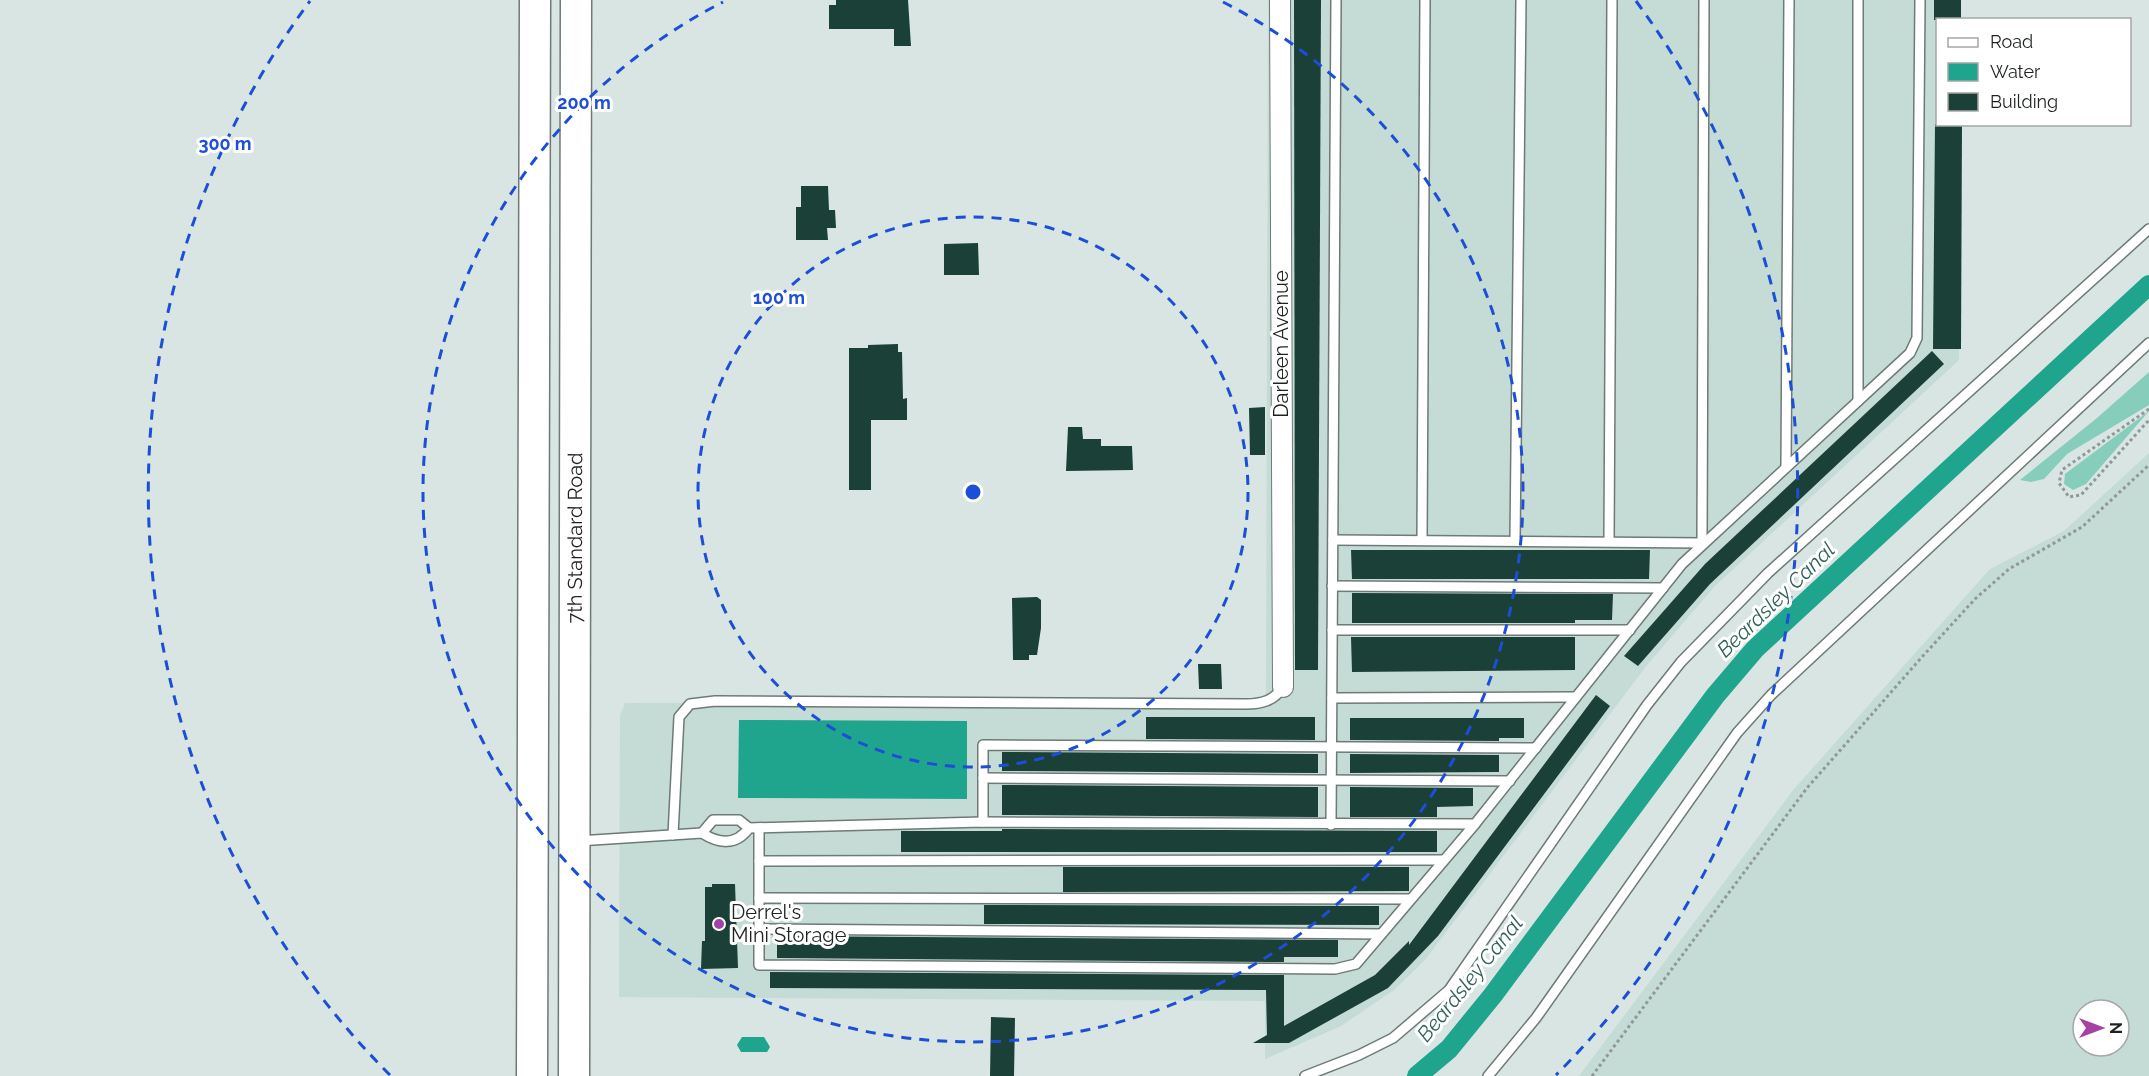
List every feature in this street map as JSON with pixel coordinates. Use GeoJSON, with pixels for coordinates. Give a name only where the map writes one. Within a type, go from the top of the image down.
{"type":"FeatureCollection","features":[{"type":"Feature","properties":{"kind":"main road","name":"7th Standard Road"},"geometry":{"type":"LineString","coordinates":[[532,1076],[535,0]]}},
{"type":"Feature","properties":{"kind":"main road","name":"7th Standard Road"},"geometry":{"type":"LineString","coordinates":[[574,1076],[576,0]]}},
{"type":"Feature","properties":{"kind":"street","name":"Darleen Avenue"},"geometry":{"type":"LineString","coordinates":[[1280,0],[1283,687]]}},
{"type":"Feature","properties":{"kind":"lane"},"geometry":{"type":"LineString","coordinates":[[1331,825],[1336,0]]}},
{"type":"Feature","properties":{"kind":"lane"},"geometry":{"type":"LineString","coordinates":[[1422,540],[1425,0]]}},
{"type":"Feature","properties":{"kind":"lane"},"geometry":{"type":"LineString","coordinates":[[1515,540],[1521,0]]}},
{"type":"Feature","properties":{"kind":"lane"},"geometry":{"type":"LineString","coordinates":[[1609,541],[1612,0]]}},
{"type":"Feature","properties":{"kind":"lane"},"geometry":{"type":"LineString","coordinates":[[1702,543],[1704,0]]}},
{"type":"Feature","properties":{"kind":"lane"},"geometry":{"type":"LineString","coordinates":[[1786,467],[1789,0]]}},
{"type":"Feature","properties":{"kind":"lane"},"geometry":{"type":"LineString","coordinates":[[1858,0],[1858,401]]}},
{"type":"Feature","properties":{"kind":"lane"},"geometry":{"type":"LineString","coordinates":[[759,828],[759,965],[1335,969],[1356,964],[1475,824],[1629,630],[1702,543],[1910,353],[1917,338],[1920,0]]}},
{"type":"Feature","properties":{"kind":"lane"},"geometry":{"type":"LineString","coordinates":[[1305,1076],[1359,1055],[1393,1038],[1449,990],[1647,705],[1681,662],[1768,573],[2149,229]]}},
{"type":"Feature","properties":{"kind":"lane"},"geometry":{"type":"LineString","coordinates":[[1488,1076],[1536,1018],[1737,734],[1771,695],[2149,343]]}},
{"type":"Feature","properties":{"kind":"lane"},"geometry":{"type":"LineString","coordinates":[[1333,540],[1702,543]]}},
{"type":"Feature","properties":{"kind":"lane"},"geometry":{"type":"LineString","coordinates":[[1332,586],[1663,588]]}},
{"type":"Feature","properties":{"kind":"lane"},"geometry":{"type":"LineString","coordinates":[[1332,630],[1629,630]]}},
{"type":"Feature","properties":{"kind":"lane"},"geometry":{"type":"LineString","coordinates":[[673,835],[680,717],[690,704],[715,701],[1260,704],[1278,695],[1283,687]]}},
{"type":"Feature","properties":{"kind":"lane"},"geometry":{"type":"LineString","coordinates":[[1332,698],[1576,698]]}},
{"type":"Feature","properties":{"kind":"lane"},"geometry":{"type":"LineString","coordinates":[[983,822],[983,745],[1536,748]]}},
{"type":"Feature","properties":{"kind":"lane"},"geometry":{"type":"LineString","coordinates":[[983,778],[1510,781]]}},
{"type":"Feature","properties":{"kind":"lane"},"geometry":{"type":"LineString","coordinates":[[702,833],[713,820],[739,820],[749,828],[983,822],[1475,824]]}},
{"type":"Feature","properties":{"kind":"lane"},"geometry":{"type":"LineString","coordinates":[[575,841],[702,833],[715,842],[731,842],[741,839],[749,828]]}},
{"type":"Feature","properties":{"kind":"lane"},"geometry":{"type":"LineString","coordinates":[[759,861],[1444,860]]}},
{"type":"Feature","properties":{"kind":"lane"},"geometry":{"type":"LineString","coordinates":[[759,898],[1411,899]]}},
{"type":"Feature","properties":{"kind":"lane"},"geometry":{"type":"LineString","coordinates":[[759,929],[1381,934]]}},
{"type":"Feature","properties":{"kind":"path"},"geometry":{"type":"LineString","coordinates":[[2149,409],[2062,470],[2059,483],[2069,497],[2081,495],[2149,420]]}},
{"type":"Feature","properties":{"kind":"path"},"geometry":{"type":"LineString","coordinates":[[1592,1076],[1807,788],[1929,649],[1975,599],[2008,569],[2082,527],[2149,465]]}},
{"type":"Feature","properties":{"kind":"shaded area","name":"Derrel's Mini Storage"},"geometry":{"type":"Polygon","coordinates":[[[1268,0],[1959,0],[1940,18],[1936,18],[1936,126],[1959,126],[1959,360],[1715,586],[1647,665],[1425,960],[1394,990],[1341,1026],[1265,1059],[1265,1001],[619,997],[620,716],[625,703],[1266,701],[1268,0]]]}},
{"type":"Feature","properties":{"kind":"shaded area"},"geometry":{"type":"Polygon","coordinates":[[[2149,372],[2149,405],[2067,454],[2044,479],[2031,482],[2020,480],[2097,418],[2149,372]]]}},
{"type":"Feature","properties":{"kind":"shaded area"},"geometry":{"type":"Polygon","coordinates":[[[2149,411],[2086,484],[2073,490],[2064,484],[2065,474],[2149,411]]]}},
{"type":"Feature","properties":{"kind":"shaded area"},"geometry":{"type":"Polygon","coordinates":[[[2149,453],[2149,1076],[1579,1076],[1794,789],[1990,569],[2064,531],[2149,453]]]}},
{"type":"Feature","properties":{"kind":"water"},"geometry":{"type":"Polygon","coordinates":[[[739,720],[967,721],[967,799],[738,798],[739,720]]]}},
{"type":"Feature","properties":{"kind":"water"},"geometry":{"type":"Polygon","coordinates":[[[742,1037],[764,1037],[770,1047],[767,1052],[741,1052],[737,1045],[742,1037]]]}},
{"type":"Feature","properties":{"kind":"building"},"geometry":{"type":"Polygon","coordinates":[[[836,0],[908,0],[911,46],[894,46],[894,29],[829,29],[829,5],[836,5],[836,0]]]}},
{"type":"Feature","properties":{"kind":"building"},"geometry":{"type":"Polygon","coordinates":[[[1294,0],[1321,0],[1318,670],[1295,670],[1294,0]]]}},
{"type":"Feature","properties":{"kind":"building"},"geometry":{"type":"Polygon","coordinates":[[[1934,0],[1961,0],[1961,18],[1936,18],[1934,20],[1934,0]]]}},
{"type":"Feature","properties":{"kind":"building"},"geometry":{"type":"Polygon","coordinates":[[[1936,124],[1936,126],[1962,126],[1961,349],[1933,349],[1936,124]]]}},
{"type":"Feature","properties":{"kind":"building"},"geometry":{"type":"Polygon","coordinates":[[[801,186],[828,186],[829,210],[835,210],[836,228],[827,228],[828,240],[796,240],[796,207],[801,207],[801,186]]]}},
{"type":"Feature","properties":{"kind":"building"},"geometry":{"type":"Polygon","coordinates":[[[978,243],[979,275],[944,275],[944,244],[978,243]]]}},
{"type":"Feature","properties":{"kind":"building"},"geometry":{"type":"Polygon","coordinates":[[[898,344],[898,352],[902,352],[903,399],[907,398],[907,420],[871,420],[871,490],[849,490],[849,348],[898,344]]]}},
{"type":"Feature","properties":{"kind":"building"},"geometry":{"type":"Polygon","coordinates":[[[1932,351],[1944,364],[1710,584],[1638,666],[1624,656],[1705,564],[1932,351]]]}},
{"type":"Feature","properties":{"kind":"building"},"geometry":{"type":"Polygon","coordinates":[[[1265,407],[1265,455],[1250,455],[1249,408],[1265,407]]]}},
{"type":"Feature","properties":{"kind":"building"},"geometry":{"type":"Polygon","coordinates":[[[1068,427],[1082,427],[1083,439],[1101,439],[1101,446],[1132,446],[1133,470],[1066,471],[1068,427]]]}},
{"type":"Feature","properties":{"kind":"building"},"geometry":{"type":"Polygon","coordinates":[[[1351,550],[1650,550],[1649,579],[1352,579],[1351,550]]]}},
{"type":"Feature","properties":{"kind":"building"},"geometry":{"type":"Polygon","coordinates":[[[1352,593],[1613,594],[1612,620],[1575,620],[1575,623],[1352,623],[1352,593]]]}},
{"type":"Feature","properties":{"kind":"building"},"geometry":{"type":"Polygon","coordinates":[[[1037,597],[1041,600],[1041,628],[1037,655],[1029,655],[1029,660],[1013,660],[1012,598],[1037,597]]]}},
{"type":"Feature","properties":{"kind":"building"},"geometry":{"type":"Polygon","coordinates":[[[1351,637],[1575,637],[1575,670],[1352,672],[1351,637]]]}},
{"type":"Feature","properties":{"kind":"building"},"geometry":{"type":"Polygon","coordinates":[[[1198,664],[1221,664],[1222,689],[1199,689],[1198,664]]]}},
{"type":"Feature","properties":{"kind":"building"},"geometry":{"type":"Polygon","coordinates":[[[1596,695],[1610,706],[1438,936],[1388,988],[1289,1043],[1253,1043],[1267,1035],[1266,990],[770,988],[770,972],[1284,975],[1284,1026],[1375,975],[1409,941],[1409,945],[1596,695]]]}},
{"type":"Feature","properties":{"kind":"building"},"geometry":{"type":"Polygon","coordinates":[[[1146,717],[1315,717],[1315,740],[1146,739],[1146,717]]]}},
{"type":"Feature","properties":{"kind":"building"},"geometry":{"type":"Polygon","coordinates":[[[1350,718],[1524,718],[1524,738],[1499,738],[1499,741],[1350,740],[1350,718]]]}},
{"type":"Feature","properties":{"kind":"building"},"geometry":{"type":"Polygon","coordinates":[[[1002,752],[1318,754],[1318,773],[1002,771],[1002,752]]]}},
{"type":"Feature","properties":{"kind":"building"},"geometry":{"type":"Polygon","coordinates":[[[1350,754],[1499,755],[1499,772],[1350,773],[1350,754]]]}},
{"type":"Feature","properties":{"kind":"building"},"geometry":{"type":"Polygon","coordinates":[[[1002,785],[1318,787],[1318,817],[1002,815],[1002,785]]]}},
{"type":"Feature","properties":{"kind":"building"},"geometry":{"type":"Polygon","coordinates":[[[1350,787],[1473,788],[1473,806],[1437,807],[1437,817],[1350,817],[1350,787]]]}},
{"type":"Feature","properties":{"kind":"building"},"geometry":{"type":"Polygon","coordinates":[[[1002,829],[1437,831],[1437,852],[901,852],[901,831],[1002,831],[1002,829]]]}},
{"type":"Feature","properties":{"kind":"building"},"geometry":{"type":"Polygon","coordinates":[[[1063,867],[1409,867],[1409,891],[1063,892],[1063,867]]]}},
{"type":"Feature","properties":{"kind":"building","name":"Derrel's Mini Storage"},"geometry":{"type":"Polygon","coordinates":[[[712,884],[735,884],[738,968],[701,969],[702,941],[705,941],[705,887],[712,887],[712,884]]]}},
{"type":"Feature","properties":{"kind":"building"},"geometry":{"type":"Polygon","coordinates":[[[984,905],[1379,906],[1379,925],[984,924],[984,905]]]}},
{"type":"Feature","properties":{"kind":"building"},"geometry":{"type":"Polygon","coordinates":[[[777,936],[1338,940],[1338,957],[1284,957],[1284,962],[777,958],[777,936]]]}},
{"type":"Feature","properties":{"kind":"building"},"geometry":{"type":"Polygon","coordinates":[[[991,1017],[1015,1018],[1014,1076],[990,1076],[991,1017]]]}},
{"type":"Feature","properties":{"kind":"waterway","name":"Beardsley Canal"},"geometry":{"type":"LineString","coordinates":[[1417,1076],[1449,1049],[1493,995],[1715,696],[1755,649],[2149,285]]}},
{"type":"Feature","properties":{"kind":"place","name":"Derrel's Mini Storage"},"geometry":{"type":"Point","coordinates":[719,924]}}]}
